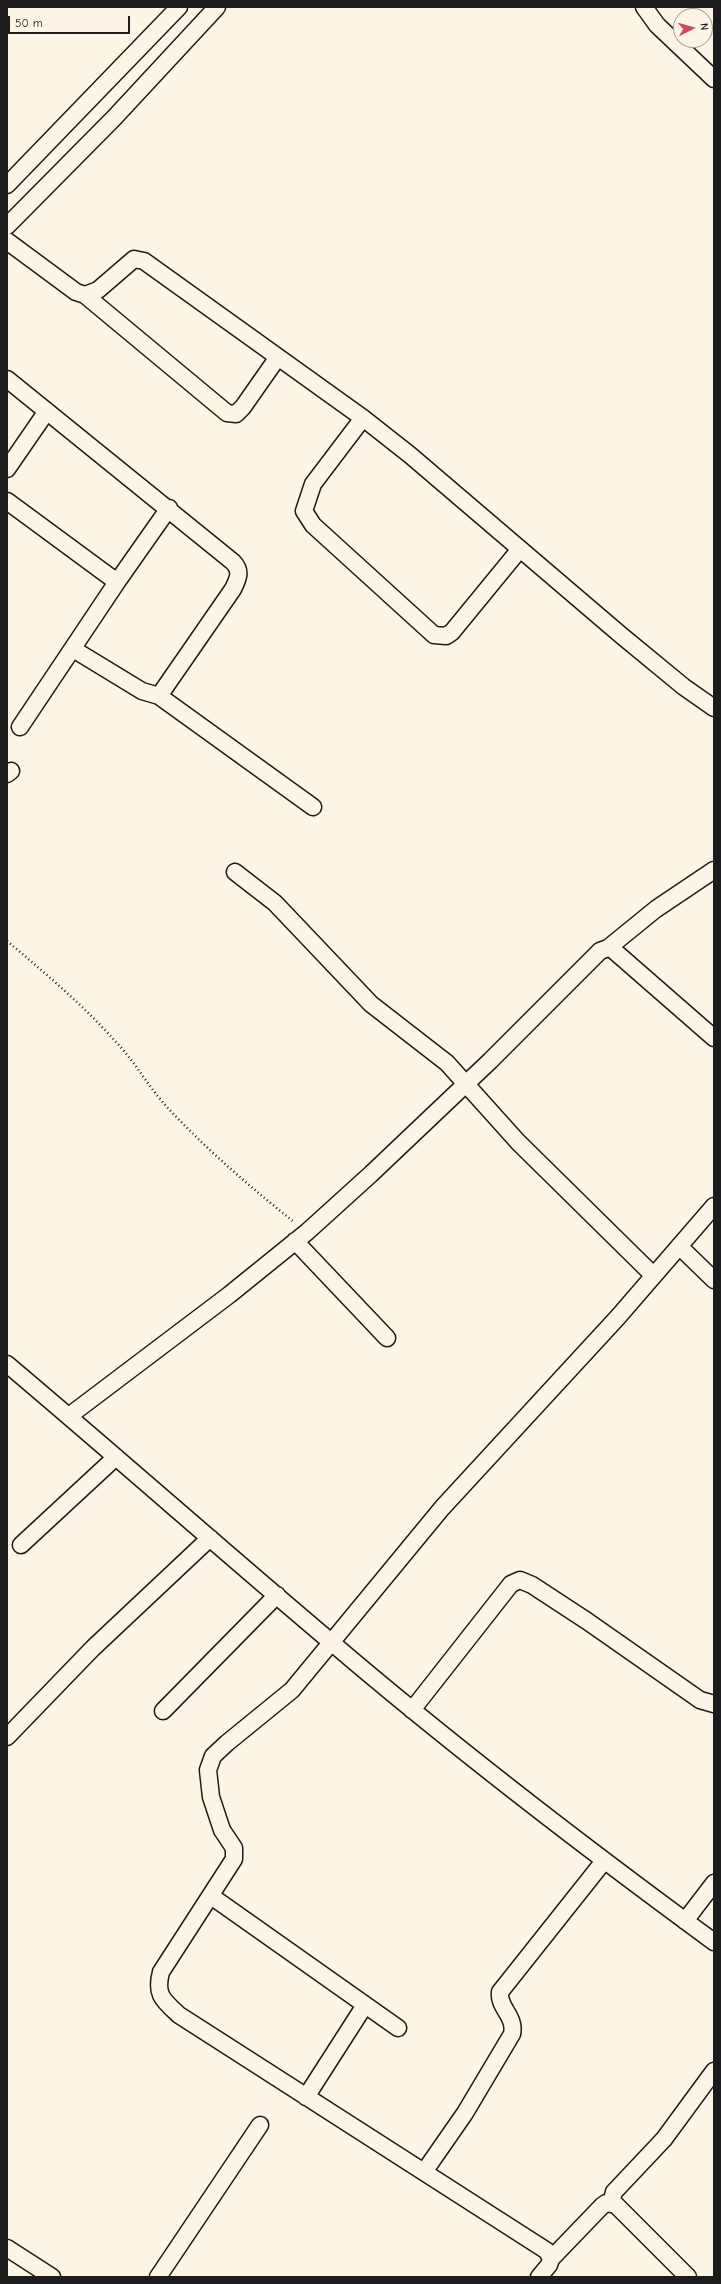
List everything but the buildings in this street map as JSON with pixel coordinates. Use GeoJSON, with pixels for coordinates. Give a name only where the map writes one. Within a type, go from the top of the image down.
{"type":"FeatureCollection","features":[{"type":"Feature","properties":{"kind":"street"},"geometry":{"type":"LineString","coordinates":[[7,185],[179,7]]}},
{"type":"Feature","properties":{"kind":"street"},"geometry":{"type":"LineString","coordinates":[[7,226],[114,118],[217,7]]}},
{"type":"Feature","properties":{"kind":"street"},"geometry":{"type":"LineString","coordinates":[[649,9],[657,24],[714,79]]}},
{"type":"Feature","properties":{"kind":"street"},"geometry":{"type":"LineString","coordinates":[[7,241],[76,292],[85,295],[227,413],[236,414],[243,407],[278,357]]}},
{"type":"Feature","properties":{"kind":"street"},"geometry":{"type":"LineString","coordinates":[[85,295],[98,290],[126,264],[134,259],[141,259],[363,418],[410,455],[684,687],[714,708]]}},
{"type":"Feature","properties":{"kind":"street"},"geometry":{"type":"LineString","coordinates":[[7,379],[169,508],[233,562],[238,569],[239,575],[233,589],[158,696]]}},
{"type":"Feature","properties":{"kind":"street"},"geometry":{"type":"LineString","coordinates":[[7,469],[47,411]]}},
{"type":"Feature","properties":{"kind":"street"},"geometry":{"type":"LineString","coordinates":[[363,418],[313,484],[304,511],[313,525],[434,635],[446,636],[452,632],[520,549]]}},
{"type":"Feature","properties":{"kind":"street"},"geometry":{"type":"LineString","coordinates":[[7,501],[117,582]]}},
{"type":"Feature","properties":{"kind":"street"},"geometry":{"type":"LineString","coordinates":[[20,727],[117,582],[169,508]]}},
{"type":"Feature","properties":{"kind":"street"},"geometry":{"type":"LineString","coordinates":[[73,649],[142,691],[158,696],[313,807]]}},
{"type":"Feature","properties":{"kind":"street"},"geometry":{"type":"LineString","coordinates":[[69,1416],[229,1295],[301,1236],[371,1174],[466,1083],[588,961],[600,951],[608,948],[656,909],[714,870]]}},
{"type":"Feature","properties":{"kind":"street"},"geometry":{"type":"LineString","coordinates":[[235,872],[275,903],[371,1004],[447,1063],[518,1142],[653,1275]]}},
{"type":"Feature","properties":{"kind":"street"},"geometry":{"type":"LineString","coordinates":[[608,948],[714,1038]]}},
{"type":"Feature","properties":{"kind":"street"},"geometry":{"type":"LineString","coordinates":[[551,2259],[547,2251],[533,2241],[178,2015],[162,1998],[158,1990],[161,1972],[234,1859],[234,1848],[222,1830],[211,1797],[208,1770],[213,1756],[226,1742],[292,1690],[330,1642],[442,1508],[618,1317],[714,1206]]}},
{"type":"Feature","properties":{"kind":"street"},"geometry":{"type":"LineString","coordinates":[[301,1236],[387,1338]]}},
{"type":"Feature","properties":{"kind":"street"},"geometry":{"type":"LineString","coordinates":[[679,1246],[714,1280]]}},
{"type":"Feature","properties":{"kind":"street"},"geometry":{"type":"LineString","coordinates":[[7,1364],[330,1642],[412,1710],[604,1861],[714,1942]]}},
{"type":"Feature","properties":{"kind":"street"},"geometry":{"type":"LineString","coordinates":[[21,1545],[116,1457]]}},
{"type":"Feature","properties":{"kind":"street"},"geometry":{"type":"LineString","coordinates":[[7,1737],[93,1648],[210,1538]]}},
{"type":"Feature","properties":{"kind":"street"},"geometry":{"type":"LineString","coordinates":[[412,1710],[507,1588],[515,1581],[520,1580],[532,1584],[700,1700],[714,1704]]}},
{"type":"Feature","properties":{"kind":"street"},"geometry":{"type":"LineString","coordinates":[[164,1711],[277,1596]]}},
{"type":"Feature","properties":{"kind":"street"},"geometry":{"type":"LineString","coordinates":[[424,2172],[465,2113],[512,2034],[513,2023],[501,2000],[500,1992],[604,1861]]}},
{"type":"Feature","properties":{"kind":"street"},"geometry":{"type":"LineString","coordinates":[[685,1921],[714,1883]]}},
{"type":"Feature","properties":{"kind":"street"},"geometry":{"type":"LineString","coordinates":[[211,1896],[398,2028]]}},
{"type":"Feature","properties":{"kind":"street"},"geometry":{"type":"LineString","coordinates":[[306,2097],[365,2005]]}},
{"type":"Feature","properties":{"kind":"street"},"geometry":{"type":"LineString","coordinates":[[539,2277],[549,2265],[551,2259],[602,2202],[614,2192],[664,2139],[714,2071]]}},
{"type":"Feature","properties":{"kind":"street"},"geometry":{"type":"LineString","coordinates":[[158,2277],[260,2125]]}},
{"type":"Feature","properties":{"kind":"street"},"geometry":{"type":"LineString","coordinates":[[602,2202],[616,2205],[688,2277]]}},
{"type":"Feature","properties":{"kind":"street"},"geometry":{"type":"LineString","coordinates":[[7,2248],[52,2277]]}},
{"type":"Feature","properties":{"kind":"path"},"geometry":{"type":"LineString","coordinates":[[7,941],[83,1007],[117,1043],[166,1106],[204,1145],[301,1236]]}}]}
